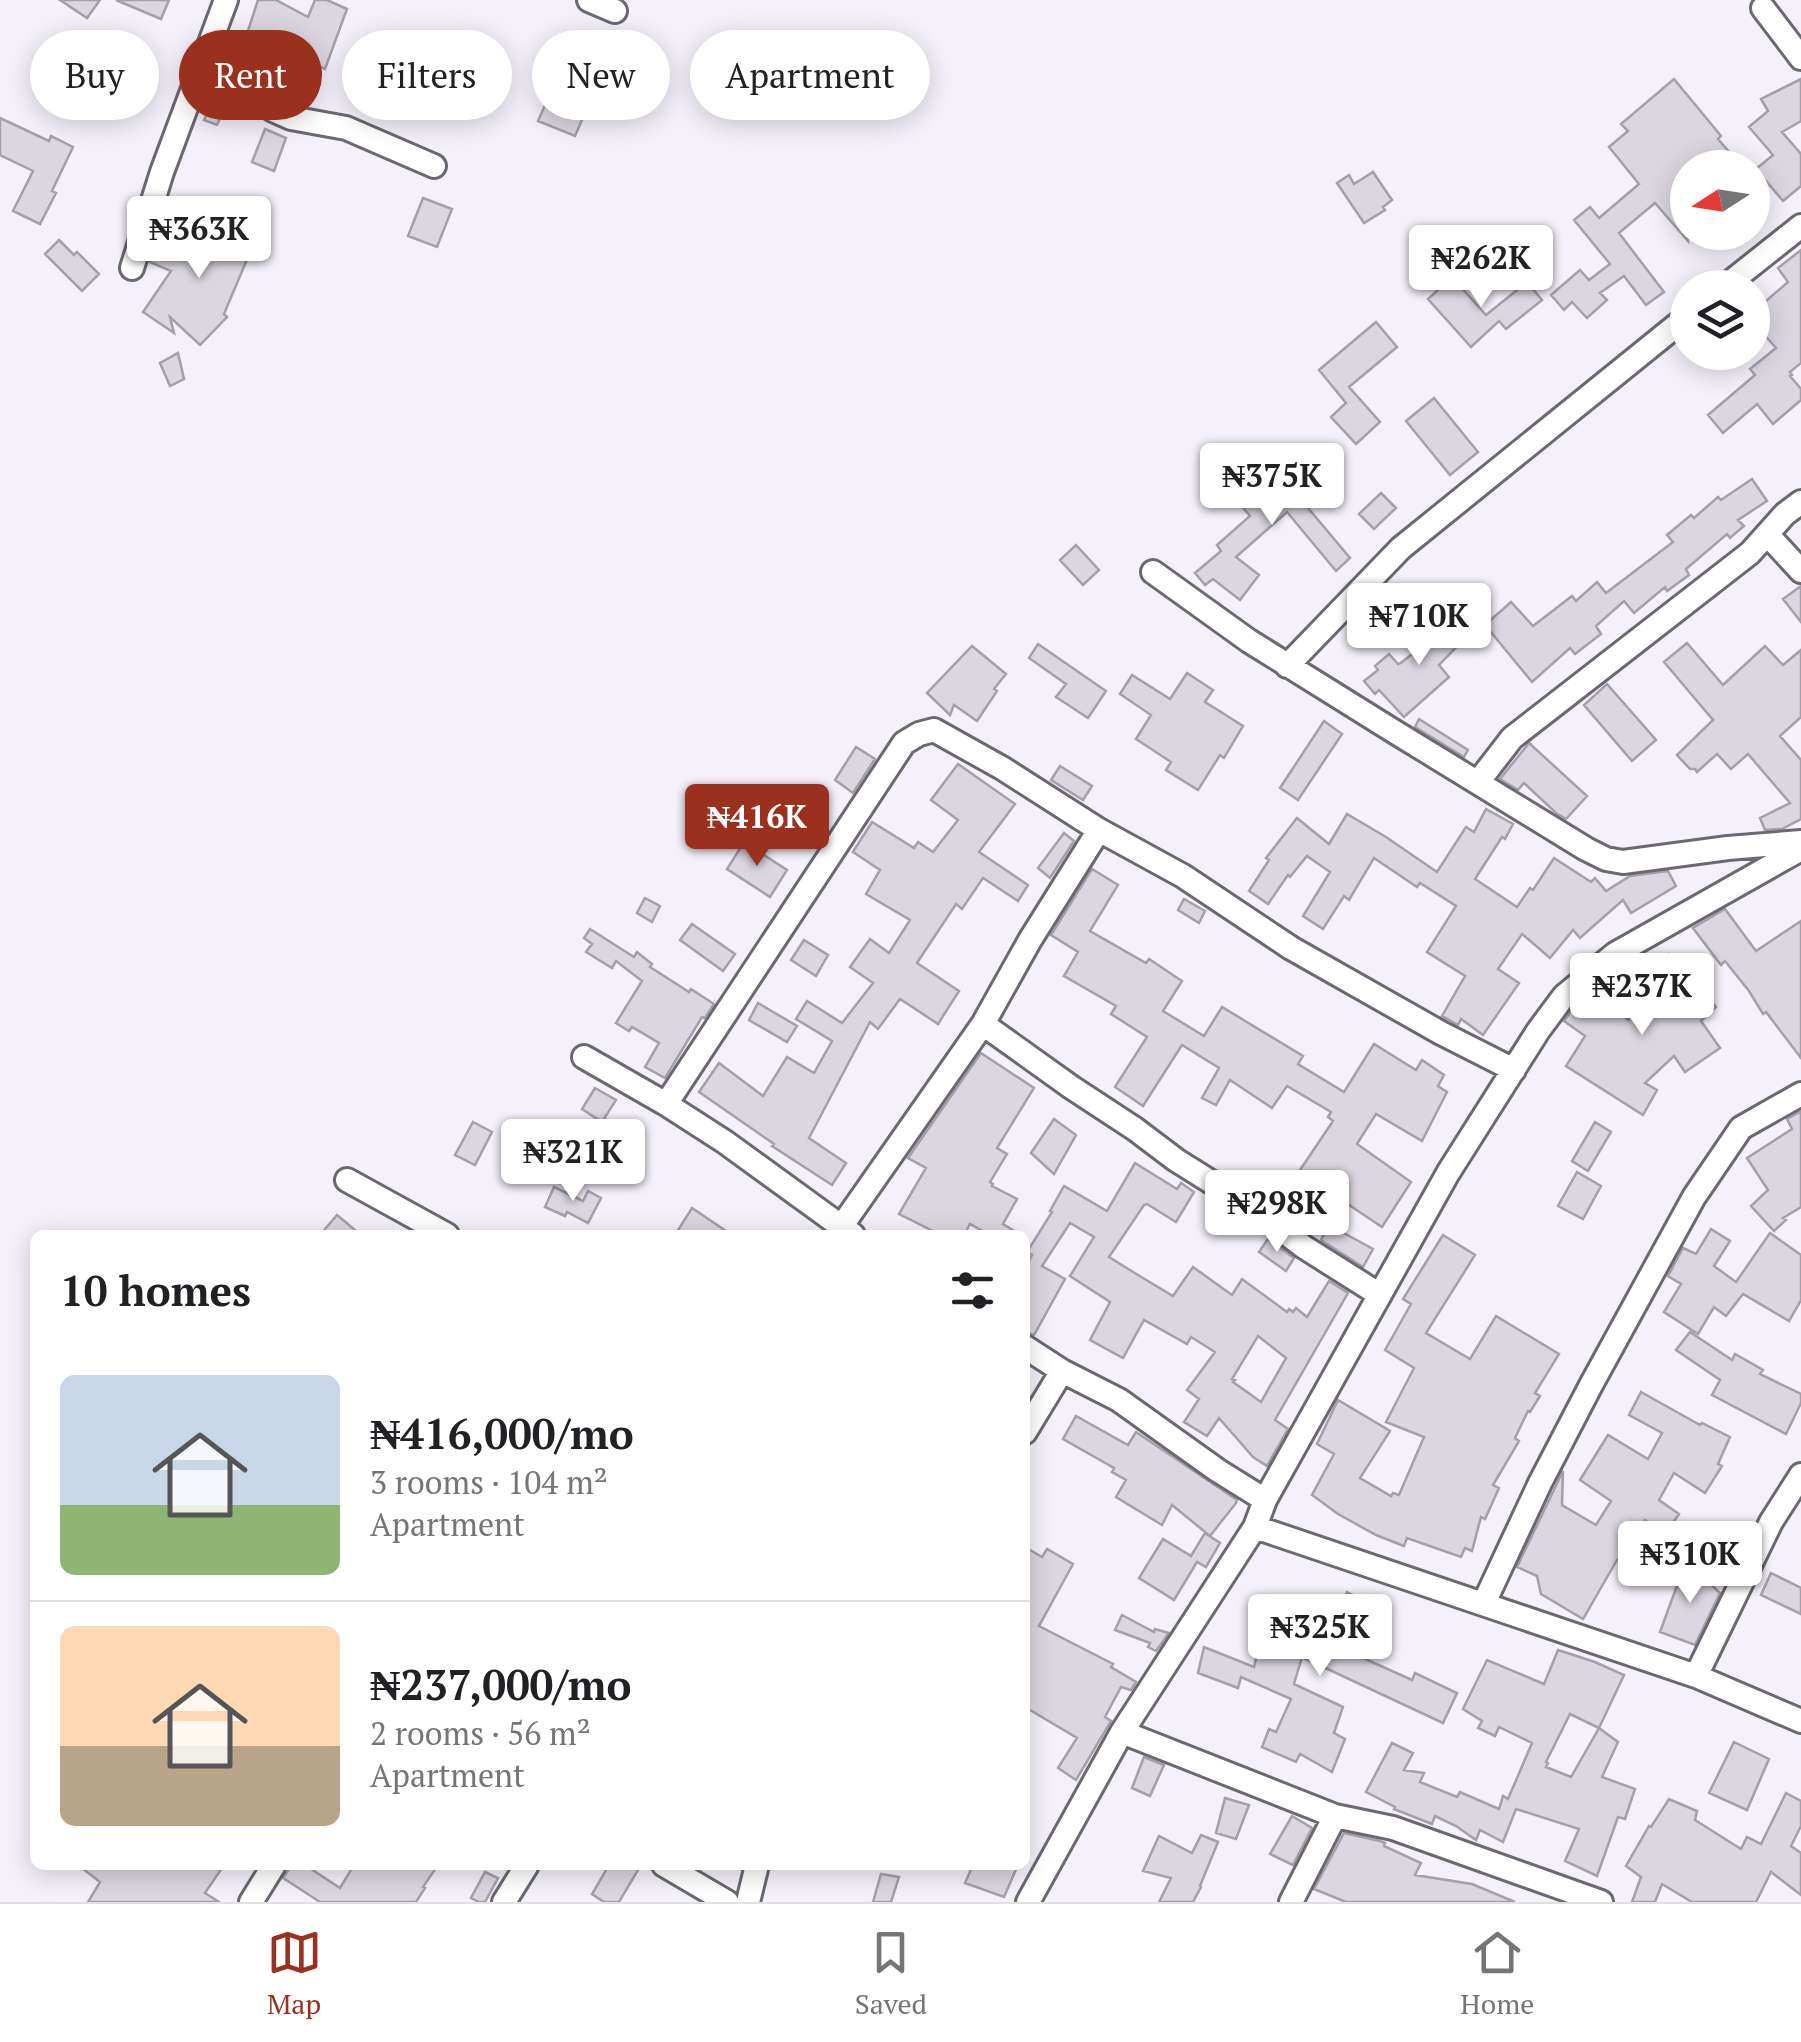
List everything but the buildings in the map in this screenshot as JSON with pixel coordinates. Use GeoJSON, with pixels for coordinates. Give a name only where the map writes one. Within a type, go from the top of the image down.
{"type":"FeatureCollection","features":[{"type":"Feature","properties":{"kind":"street"},"geometry":{"type":"LineString","coordinates":[[215,30],[226,0]]}},
{"type":"Feature","properties":{"kind":"street"},"geometry":{"type":"LineString","coordinates":[[589,0],[615,12]]}},
{"type":"Feature","properties":{"kind":"street"},"geometry":{"type":"LineString","coordinates":[[1763,8],[1801,58]]}},
{"type":"Feature","properties":{"kind":"street"},"geometry":{"type":"LineString","coordinates":[[132,268],[180,120]]}},
{"type":"Feature","properties":{"kind":"street"},"geometry":{"type":"LineString","coordinates":[[303,120],[346,128],[434,166]]}},
{"type":"Feature","properties":{"kind":"street"},"geometry":{"type":"LineString","coordinates":[[1746,270],[1801,226]]}},
{"type":"Feature","properties":{"kind":"street"},"geometry":{"type":"LineString","coordinates":[[1288,666],[1401,548],[1670,331]]}},
{"type":"Feature","properties":{"kind":"street"},"geometry":{"type":"LineString","coordinates":[[1478,782],[1512,738],[1750,553],[1801,502]]}},
{"type":"Feature","properties":{"kind":"street"},"geometry":{"type":"LineString","coordinates":[[1767,534],[1801,571]]}},
{"type":"Feature","properties":{"kind":"street"},"geometry":{"type":"LineString","coordinates":[[1153,572],[1288,666],[1606,859],[1622,862],[1728,848],[1801,846]]}},
{"type":"Feature","properties":{"kind":"street"},"geometry":{"type":"LineString","coordinates":[[666,1104],[904,743],[934,730],[1183,876],[1291,948],[1440,1033],[1514,1070]]}},
{"type":"Feature","properties":{"kind":"street"},"geometry":{"type":"LineString","coordinates":[[848,1230],[982,1024],[1099,830]]}},
{"type":"Feature","properties":{"kind":"street"},"geometry":{"type":"LineString","coordinates":[[1028,1902],[1122,1732],[1255,1527],[1265,1500],[1448,1173],[1538,1031],[1564,996],[1616,954],[1801,846]]}},
{"type":"Feature","properties":{"kind":"street"},"geometry":{"type":"LineString","coordinates":[[982,1024],[1176,1160],[1380,1295]]}},
{"type":"Feature","properties":{"kind":"street"},"geometry":{"type":"LineString","coordinates":[[584,1057],[724,1142],[846,1230]]}},
{"type":"Feature","properties":{"kind":"street"},"geometry":{"type":"LineString","coordinates":[[1484,1603],[1566,1434],[1694,1197],[1741,1128],[1801,1094]]}},
{"type":"Feature","properties":{"kind":"street"},"geometry":{"type":"LineString","coordinates":[[348,1180],[438,1230]]}},
{"type":"Feature","properties":{"kind":"street"},"geometry":{"type":"LineString","coordinates":[[1030,1350],[1119,1400],[1265,1500]]}},
{"type":"Feature","properties":{"kind":"street"},"geometry":{"type":"LineString","coordinates":[[1030,1424],[1062,1371]]}},
{"type":"Feature","properties":{"kind":"street"},"geometry":{"type":"LineString","coordinates":[[1696,1676],[1771,1522],[1801,1475]]}},
{"type":"Feature","properties":{"kind":"street"},"geometry":{"type":"LineString","coordinates":[[1255,1527],[1696,1676],[1801,1720]]}},
{"type":"Feature","properties":{"kind":"street"},"geometry":{"type":"LineString","coordinates":[[1122,1732],[1335,1816],[1393,1828],[1601,1902]]}},
{"type":"Feature","properties":{"kind":"street"},"geometry":{"type":"LineString","coordinates":[[1291,1902],[1335,1816]]}},
{"type":"Feature","properties":{"kind":"street"},"geometry":{"type":"LineString","coordinates":[[251,1902],[271,1870]]}},
{"type":"Feature","properties":{"kind":"street"},"geometry":{"type":"LineString","coordinates":[[504,1902],[524,1870]]}},
{"type":"Feature","properties":{"kind":"street"},"geometry":{"type":"LineString","coordinates":[[673,1870],[727,1902]]}},
{"type":"Feature","properties":{"kind":"street"},"geometry":{"type":"LineString","coordinates":[[748,1902],[756,1870]]}}]}
